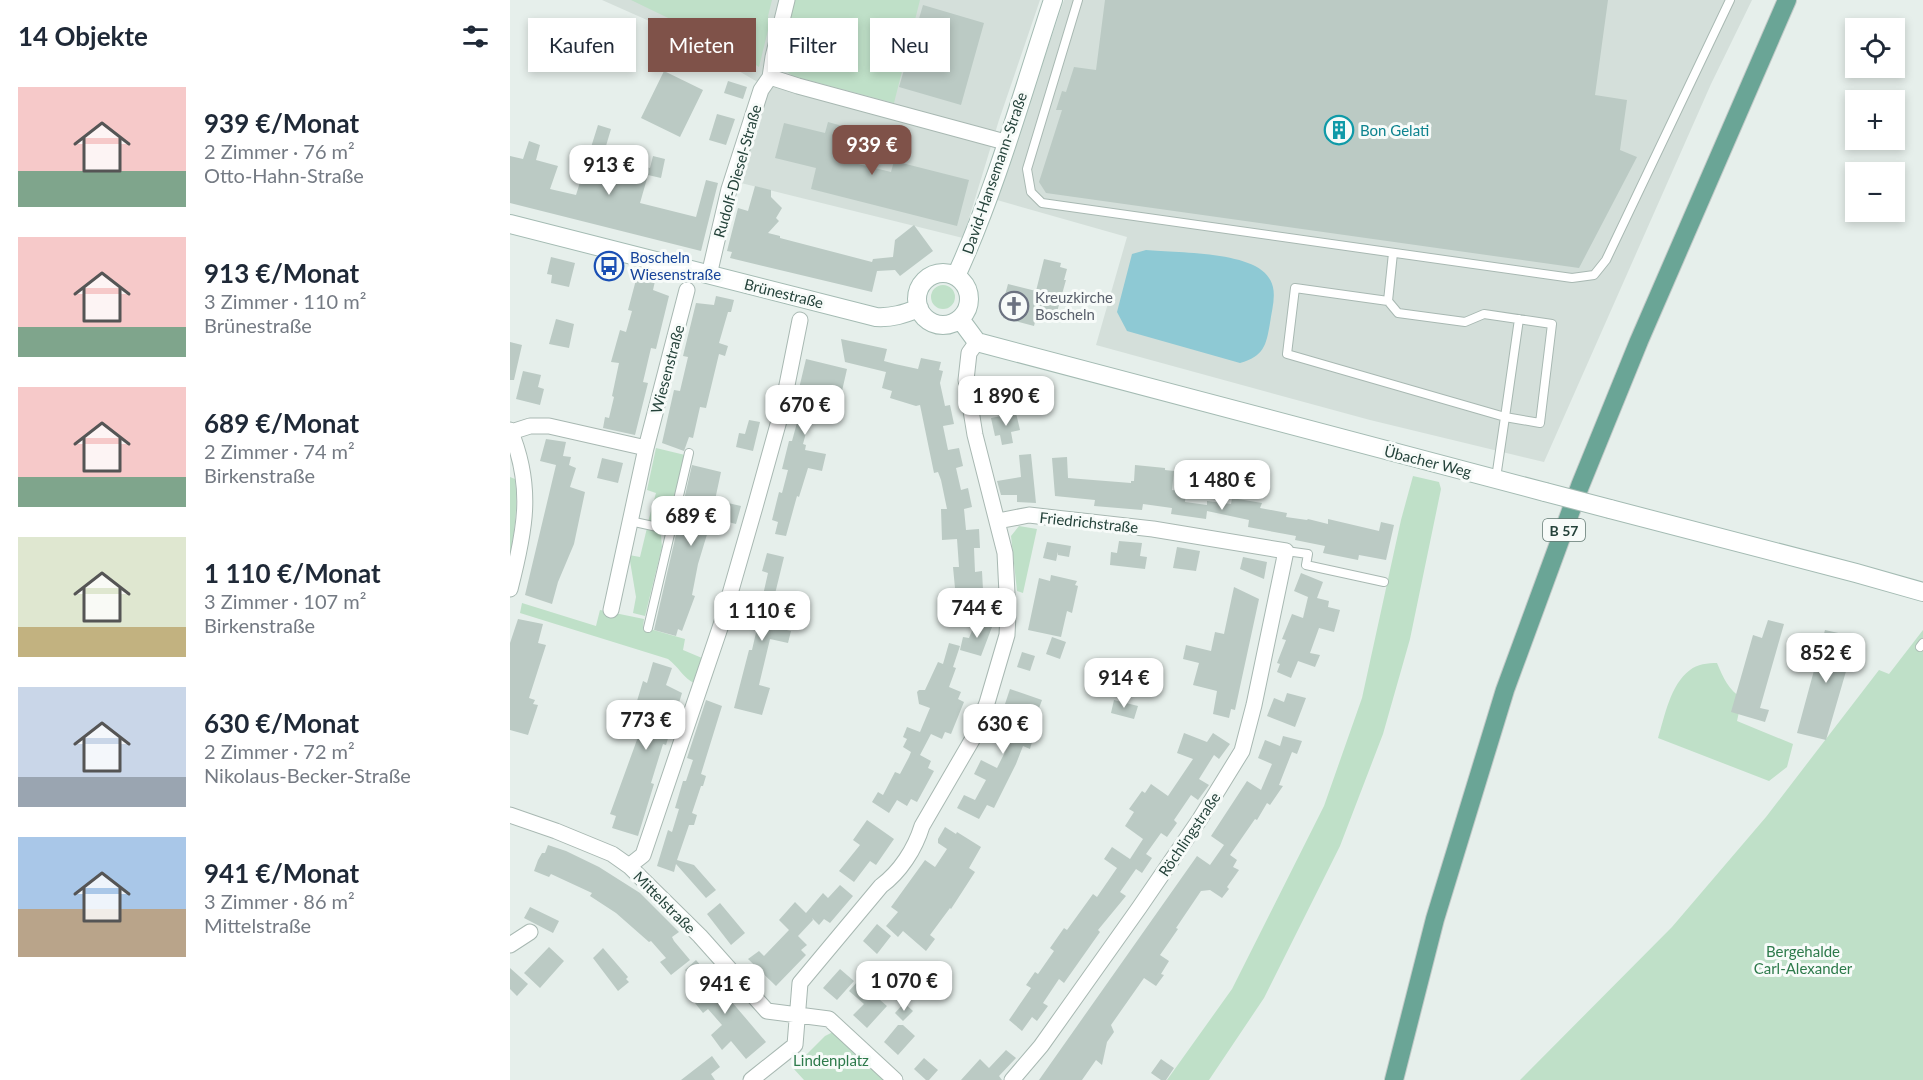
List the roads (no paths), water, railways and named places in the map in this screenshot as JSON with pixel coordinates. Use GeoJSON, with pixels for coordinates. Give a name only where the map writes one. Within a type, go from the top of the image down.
{"type":"FeatureCollection","features":[{"type":"Feature","properties":{"kind":"main road","name":"B 57"},"geometry":{"type":"LineString","coordinates":[[1394,1080],[1435,919],[1509,679],[1580,486],[1639,341],[1787,0]]}},
{"type":"Feature","properties":{"kind":"street","name":"Rudolf-Diesel-Straße"},"geometry":{"type":"LineString","coordinates":[[709,274],[729,189],[761,90],[770,77],[772,57],[787,0]]}},
{"type":"Feature","properties":{"kind":"street","name":"David-Hansemann-Straße"},"geometry":{"type":"LineString","coordinates":[[956,276],[972,240],[1053,0]]}},
{"type":"Feature","properties":{"kind":"street"},"geometry":{"type":"LineString","coordinates":[[770,77],[1005,142]]}},
{"type":"Feature","properties":{"kind":"street","name":"Brünestraße"},"geometry":{"type":"LineString","coordinates":[[510,224],[876,317],[902,315],[919,308]]}},
{"type":"Feature","properties":{"kind":"street"},"geometry":{"type":"LineString","coordinates":[[941,273],[956,276],[967,288],[969,305],[960,319],[953,323],[937,324],[923,315],[919,308],[918,292],[926,279],[941,273]]}},
{"type":"Feature","properties":{"kind":"street","name":"Wiesenstraße"},"geometry":{"type":"LineString","coordinates":[[611,610],[646,447],[687,290]]}},
{"type":"Feature","properties":{"kind":"street"},"geometry":{"type":"LineString","coordinates":[[751,1080],[795,1045],[800,983],[881,886],[892,878],[918,842],[922,826],[972,740],[987,704],[1004,646],[1008,625],[1005,553],[975,435],[966,380],[969,354],[977,342],[960,319]]}},
{"type":"Feature","properties":{"kind":"street"},"geometry":{"type":"LineString","coordinates":[[629,866],[643,855],[720,625],[782,410],[800,320]]}},
{"type":"Feature","properties":{"kind":"street","name":"Übacher Weg"},"geometry":{"type":"LineString","coordinates":[[977,342],[1915,590]]}},
{"type":"Feature","properties":{"kind":"street"},"geometry":{"type":"LineString","coordinates":[[510,589],[521,548],[525,511],[524,479],[511,431],[530,426],[549,426],[646,447]]}},
{"type":"Feature","properties":{"kind":"street","name":"Friedrichstraße"},"geometry":{"type":"LineString","coordinates":[[998,521],[1029,515],[1153,529],[1286,551]]}},
{"type":"Feature","properties":{"kind":"street","name":"Röchlingstraße"},"geometry":{"type":"LineString","coordinates":[[1012,1080],[1041,1046],[1128,923],[1200,819],[1242,751],[1254,705],[1286,551]]}},
{"type":"Feature","properties":{"kind":"street","name":"Mittelstraße"},"geometry":{"type":"LineString","coordinates":[[510,816],[612,854],[629,866],[700,936],[767,1011],[798,1016]]}},
{"type":"Feature","properties":{"kind":"street"},"geometry":{"type":"LineString","coordinates":[[510,945],[530,932]]}},
{"type":"Feature","properties":{"kind":"street"},"geometry":{"type":"LineString","coordinates":[[798,1016],[829,1019],[895,1080]]}},
{"type":"Feature","properties":{"kind":"lane"},"geometry":{"type":"LineString","coordinates":[[1078,0],[1027,169],[1031,192],[1042,203],[1572,278],[1593,275],[1606,260],[1730,0]]}},
{"type":"Feature","properties":{"kind":"lane"},"geometry":{"type":"LineString","coordinates":[[1388,301],[1393,253]]}},
{"type":"Feature","properties":{"kind":"lane"},"geometry":{"type":"LineString","coordinates":[[1295,288],[1388,301],[1398,313],[1465,322],[1484,314],[1552,324],[1540,423],[1505,417],[1287,354],[1295,288]]}},
{"type":"Feature","properties":{"kind":"lane"},"geometry":{"type":"LineString","coordinates":[[1496,479],[1519,319]]}},
{"type":"Feature","properties":{"kind":"lane"},"geometry":{"type":"LineString","coordinates":[[648,628],[688,453]]}},
{"type":"Feature","properties":{"kind":"lane"},"geometry":{"type":"LineString","coordinates":[[630,520],[670,530]]}},
{"type":"Feature","properties":{"kind":"lane"},"geometry":{"type":"LineString","coordinates":[[1286,551],[1308,554],[1306,565],[1384,582]]}},
{"type":"Feature","properties":{"kind":"water"},"geometry":{"type":"Polygon","coordinates":[[[1146,250],[1231,258],[1260,269],[1272,283],[1274,294],[1267,338],[1259,353],[1240,363],[1127,331],[1117,312],[1132,254],[1146,250]]]}},
{"type":"Feature","properties":{"kind":"place","name":"Bon Gelati"},"geometry":{"type":"Point","coordinates":[1339,130]}},
{"type":"Feature","properties":{"kind":"place","name":"Boscheln Wiesenstraße"},"geometry":{"type":"Point","coordinates":[609,266]}},
{"type":"Feature","properties":{"kind":"place","name":"Kreuzkirche Boscheln"},"geometry":{"type":"Point","coordinates":[1014,306]}},
{"type":"Feature","properties":{"kind":"park label","name":"Bergehalde Carl-Alexander"},"geometry":{"type":"Point","coordinates":[1803,960]}},
{"type":"Feature","properties":{"kind":"park label","name":"Lindenplatz"},"geometry":{"type":"Point","coordinates":[831,1060]}}]}
